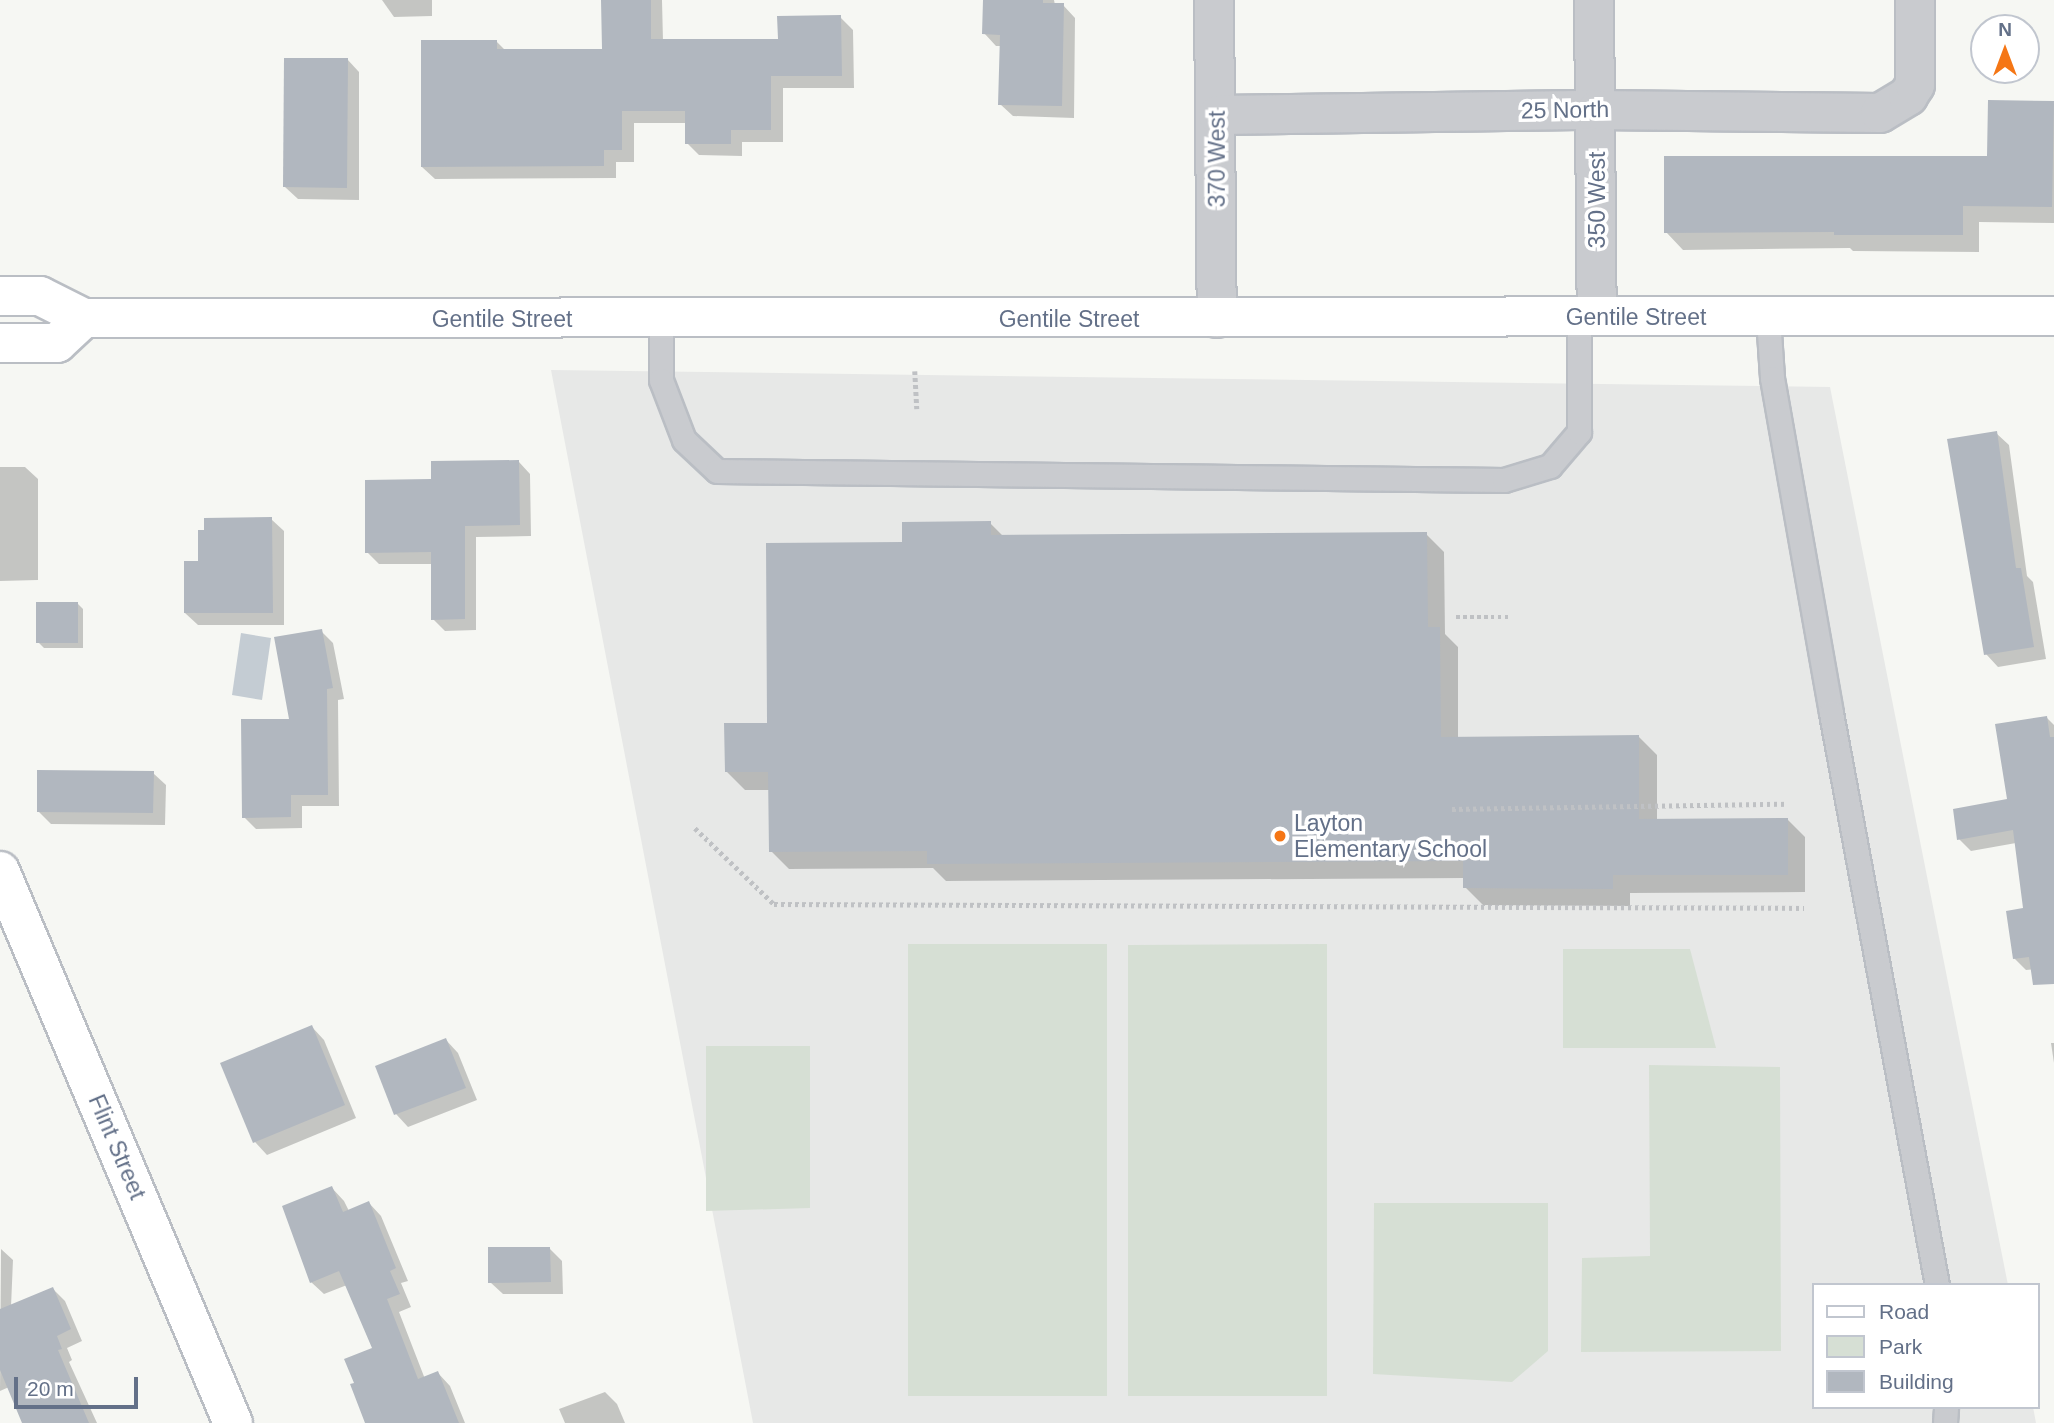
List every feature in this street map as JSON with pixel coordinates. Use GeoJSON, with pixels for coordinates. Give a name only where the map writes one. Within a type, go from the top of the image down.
{"type":"FeatureCollection","features":[{"type":"Feature","properties":{"kind":"main road","name":"Gentile Street"},"geometry":{"type":"LineString","coordinates":[[0,296],[40,296],[78,315],[661,319],[2054,316]]}},
{"type":"Feature","properties":{"kind":"main road"},"geometry":{"type":"LineString","coordinates":[[0,319],[78,315]]}},
{"type":"Feature","properties":{"kind":"main road"},"geometry":{"type":"LineString","coordinates":[[0,343],[57,343],[78,315]]}},
{"type":"Feature","properties":{"kind":"main road","name":"Flint Street"},"geometry":{"type":"LineString","coordinates":[[0,871],[233,1423]]}},
{"type":"Feature","properties":{"kind":"street","name":"370 West"},"geometry":{"type":"LineString","coordinates":[[1214,0],[1217,318]]}},
{"type":"Feature","properties":{"kind":"street","name":"350 West"},"geometry":{"type":"LineString","coordinates":[[1588,316],[1597,110],[1594,0]]}},
{"type":"Feature","properties":{"kind":"street","name":"25 North"},"geometry":{"type":"LineString","coordinates":[[1217,115],[1597,110],[1880,113],[1908,96],[1915,85],[1915,0]]}},
{"type":"Feature","properties":{"kind":"lane"},"geometry":{"type":"LineString","coordinates":[[661,319],[661,380],[684,440],[717,471],[1504,480],[1550,466],[1579,432],[1588,316]]}},
{"type":"Feature","properties":{"kind":"lane"},"geometry":{"type":"LineString","coordinates":[[1768,317],[1772,377],[1937,1283]]}},
{"type":"Feature","properties":{"kind":"path"},"geometry":{"type":"LineString","coordinates":[[915,371],[917,409]]}},
{"type":"Feature","properties":{"kind":"path"},"geometry":{"type":"LineString","coordinates":[[1456,617],[1510,617]]}},
{"type":"Feature","properties":{"kind":"path"},"geometry":{"type":"LineString","coordinates":[[1452,808],[1787,804]]}},
{"type":"Feature","properties":{"kind":"path"},"geometry":{"type":"LineString","coordinates":[[695,828],[774,904],[1804,908]]}},
{"type":"Feature","properties":{"kind":"shaded area","name":"Layton Elementary School"},"geometry":{"type":"Polygon","coordinates":[[[551,370],[1830,387],[2008,1283],[1812,1283],[1812,1409],[2033,1409],[2036,1423],[753,1423],[551,370]]]}},
{"type":"Feature","properties":{"kind":"shaded area"},"geometry":{"type":"Polygon","coordinates":[[[241,633],[271,638],[262,700],[232,695],[241,633]]]}},
{"type":"Feature","properties":{"kind":"green space"},"geometry":{"type":"Polygon","coordinates":[[[908,944],[1107,944],[1107,1396],[908,1396],[908,944]]]}},
{"type":"Feature","properties":{"kind":"green space"},"geometry":{"type":"Polygon","coordinates":[[[1327,944],[1327,1396],[1128,1396],[1128,945],[1327,944]]]}},
{"type":"Feature","properties":{"kind":"green space"},"geometry":{"type":"Polygon","coordinates":[[[1563,949],[1690,949],[1716,1048],[1563,1048],[1563,949]]]}},
{"type":"Feature","properties":{"kind":"green space"},"geometry":{"type":"Polygon","coordinates":[[[706,1046],[810,1046],[810,1208],[706,1211],[706,1046]]]}},
{"type":"Feature","properties":{"kind":"green space"},"geometry":{"type":"Polygon","coordinates":[[[1649,1065],[1780,1067],[1781,1351],[1581,1352],[1582,1258],[1650,1256],[1649,1065]]]}},
{"type":"Feature","properties":{"kind":"green space"},"geometry":{"type":"Polygon","coordinates":[[[1374,1203],[1548,1203],[1548,1351],[1512,1382],[1373,1374],[1374,1203]]]}},
{"type":"Feature","properties":{"kind":"building"},"geometry":{"type":"Polygon","coordinates":[[[601,0],[651,0],[651,39],[778,39],[777,16],[841,15],[842,76],[771,76],[771,130],[731,130],[731,144],[685,144],[685,111],[622,111],[622,150],[604,150],[604,166],[421,167],[421,40],[497,40],[497,49],[602,49],[601,0]]]}},
{"type":"Feature","properties":{"kind":"building"},"geometry":{"type":"Polygon","coordinates":[[[983,0],[1043,0],[1043,3],[1064,3],[1062,106],[998,105],[1000,35],[982,34],[983,0]]]}},
{"type":"Feature","properties":{"kind":"building"},"geometry":{"type":"Polygon","coordinates":[[[284,58],[348,58],[347,188],[283,187],[284,58]]]}},
{"type":"Feature","properties":{"kind":"building"},"geometry":{"type":"Polygon","coordinates":[[[1988,100],[2054,101],[2052,207],[1963,206],[1963,235],[1834,235],[1834,232],[1664,233],[1664,156],[1987,156],[1988,100]]]}},
{"type":"Feature","properties":{"kind":"building"},"geometry":{"type":"Polygon","coordinates":[[[1997,431],[2016,568],[2021,568],[2034,647],[1984,655],[1947,439],[1997,431]]]}},
{"type":"Feature","properties":{"kind":"building"},"geometry":{"type":"Polygon","coordinates":[[[519,460],[520,525],[465,526],[465,619],[431,620],[431,552],[365,553],[365,480],[431,479],[431,461],[519,460]]]}},
{"type":"Feature","properties":{"kind":"building"},"geometry":{"type":"Polygon","coordinates":[[[272,517],[273,613],[184,613],[184,561],[198,561],[198,530],[204,530],[204,518],[272,517]]]}},
{"type":"Feature","properties":{"kind":"building","name":"Layton Elementary School"},"geometry":{"type":"Polygon","coordinates":[[[991,521],[991,535],[1427,532],[1428,627],[1440,627],[1441,737],[1639,735],[1639,819],[1788,818],[1788,875],[1613,875],[1613,889],[1463,888],[1463,861],[927,864],[927,851],[769,852],[768,772],[725,772],[724,723],[767,723],[766,543],[902,542],[902,522],[991,521]]]}},
{"type":"Feature","properties":{"kind":"building"},"geometry":{"type":"Polygon","coordinates":[[[36,602],[78,602],[78,643],[36,643],[36,602]]]}},
{"type":"Feature","properties":{"kind":"building"},"geometry":{"type":"Polygon","coordinates":[[[322,629],[333,688],[327,689],[328,795],[291,795],[291,817],[242,818],[241,719],[289,719],[274,637],[322,629]]]}},
{"type":"Feature","properties":{"kind":"building"},"geometry":{"type":"Polygon","coordinates":[[[2047,716],[2050,737],[2054,737],[2054,984],[2033,985],[2029,957],[2013,959],[2006,911],[2023,908],[2013,830],[1957,840],[1953,809],[2007,799],[1995,724],[2047,716]]]}},
{"type":"Feature","properties":{"kind":"building"},"geometry":{"type":"Polygon","coordinates":[[[37,770],[154,771],[153,813],[37,812],[37,770]]]}},
{"type":"Feature","properties":{"kind":"building"},"geometry":{"type":"Polygon","coordinates":[[[312,1025],[345,1105],[253,1143],[220,1063],[312,1025]]]}},
{"type":"Feature","properties":{"kind":"building"},"geometry":{"type":"Polygon","coordinates":[[[446,1038],[466,1088],[394,1115],[375,1066],[446,1038]]]}},
{"type":"Feature","properties":{"kind":"building"},"geometry":{"type":"Polygon","coordinates":[[[332,1186],[343,1212],[369,1201],[396,1268],[390,1271],[400,1294],[387,1299],[418,1379],[438,1371],[459,1423],[365,1423],[344,1359],[372,1348],[339,1271],[310,1283],[282,1206],[332,1186]]]}},
{"type":"Feature","properties":{"kind":"building"},"geometry":{"type":"Polygon","coordinates":[[[488,1247],[550,1247],[551,1282],[488,1283],[488,1247]]]}},
{"type":"Feature","properties":{"kind":"building"},"geometry":{"type":"Polygon","coordinates":[[[53,1287],[71,1329],[57,1336],[62,1349],[58,1350],[89,1423],[22,1423],[0,1370],[0,1309],[53,1287]]]}},
{"type":"Feature","properties":{"kind":"place","name":"Layton Elementary School"},"geometry":{"type":"Point","coordinates":[1280,836]}}]}
